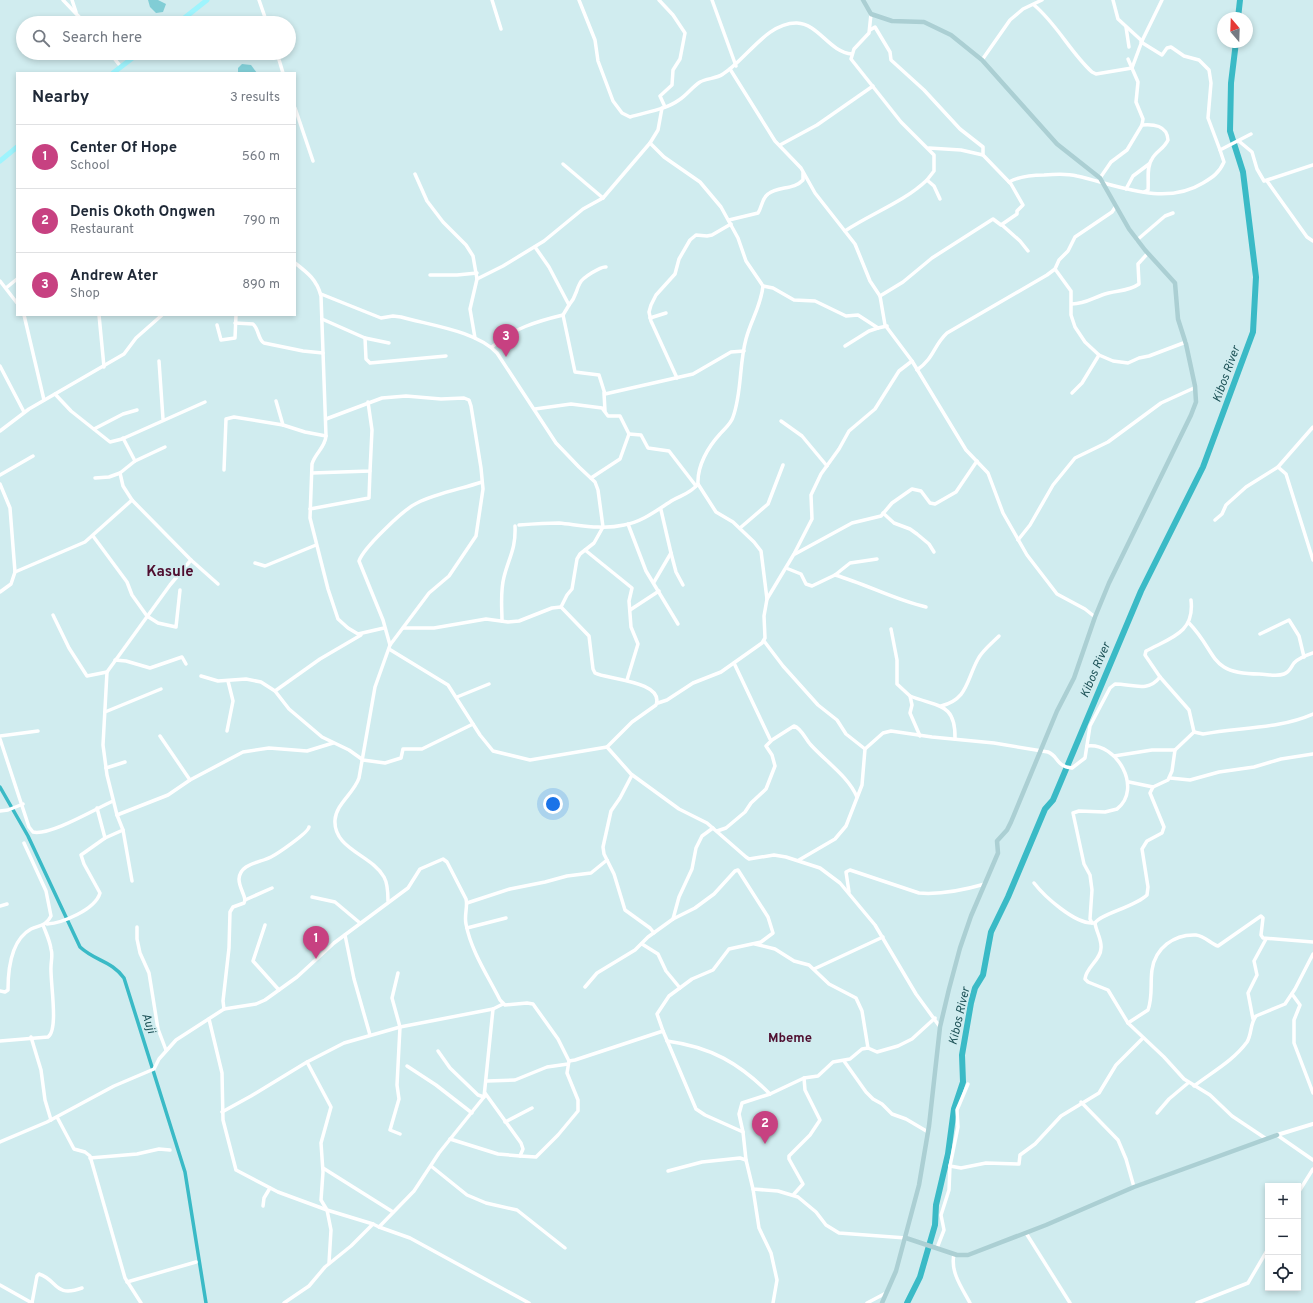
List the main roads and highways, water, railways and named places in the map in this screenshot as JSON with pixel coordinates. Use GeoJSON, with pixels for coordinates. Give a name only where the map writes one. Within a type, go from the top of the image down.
{"type":"FeatureCollection","features":[{"type":"Feature","properties":{"kind":"main road"},"geometry":{"type":"LineString","coordinates":[[187,16],[208,0]]}},
{"type":"Feature","properties":{"kind":"main road"},"geometry":{"type":"LineString","coordinates":[[863,0],[871,14],[892,20],[931,24],[951,35],[982,60],[1058,144],[1100,178],[1137,240],[1175,283],[1178,319],[1186,342],[1196,402],[1109,583],[1095,617],[1074,678],[1057,711],[1011,822],[1007,830],[997,841],[998,853],[971,916],[960,948],[940,1027],[928,1132],[919,1185],[896,1271],[882,1303]]}},
{"type":"Feature","properties":{"kind":"main road"},"geometry":{"type":"LineString","coordinates":[[114,72],[129,60]]}},
{"type":"Feature","properties":{"kind":"main road"},"geometry":{"type":"LineString","coordinates":[[0,161],[16,148]]}},
{"type":"Feature","properties":{"kind":"main road"},"geometry":{"type":"LineString","coordinates":[[906,1238],[954,1254],[968,1255],[1026,1233],[1134,1187],[1190,1168],[1277,1134]]}},
{"type":"Feature","properties":{"kind":"waterway","name":"Kibos River"},"geometry":{"type":"LineString","coordinates":[[1239,12],[1240,0]]}},
{"type":"Feature","properties":{"kind":"waterway","name":"Kibos River"},"geometry":{"type":"LineString","coordinates":[[907,1303],[920,1277],[935,1225],[936,1205],[948,1154],[954,1109],[963,1082],[962,1055],[971,1003],[975,988],[983,975],[991,932],[1008,897],[1045,809],[1053,800],[1141,591],[1203,467],[1253,332],[1256,277],[1243,172],[1230,131],[1231,83],[1235,48]]}},
{"type":"Feature","properties":{"kind":"waterway","name":"Auji"},"geometry":{"type":"LineString","coordinates":[[0,787],[28,836],[80,947],[86,952],[109,964],[124,978],[185,1172],[206,1303]]}},
{"type":"Feature","properties":{"kind":"place","name":"Andrew Ater"},"geometry":{"type":"Point","coordinates":[506,357]}},
{"type":"Feature","properties":{"kind":"place","name":"Center Of Hope"},"geometry":{"type":"Point","coordinates":[316,959]}},
{"type":"Feature","properties":{"kind":"place","name":"Denis Okoth Ongwen"},"geometry":{"type":"Point","coordinates":[765,1144]}},
{"type":"Feature","properties":{"kind":"district","name":"Kasule"},"geometry":{"type":"Point","coordinates":[170,571]}},
{"type":"Feature","properties":{"kind":"district","name":"Mbeme"},"geometry":{"type":"Point","coordinates":[790,1037]}}]}
